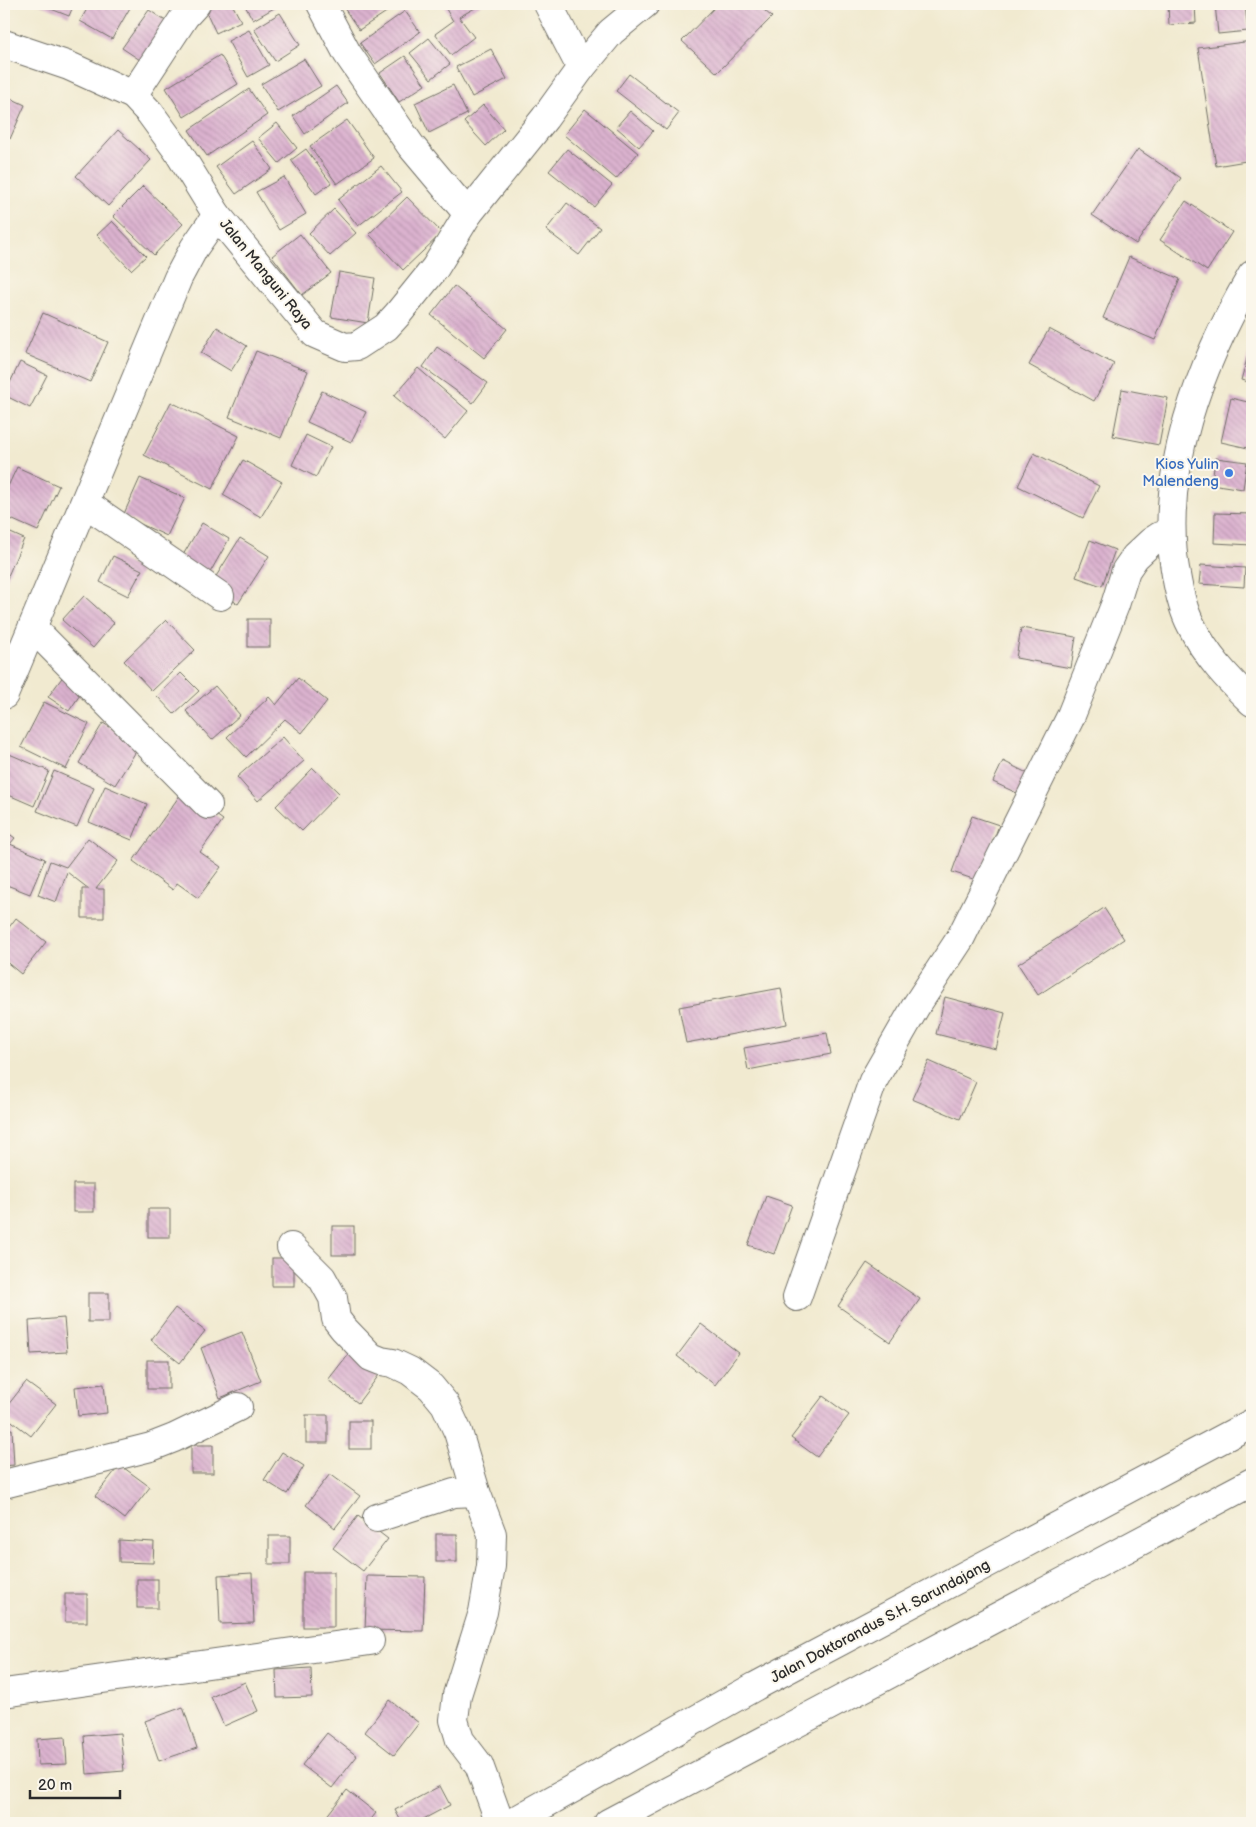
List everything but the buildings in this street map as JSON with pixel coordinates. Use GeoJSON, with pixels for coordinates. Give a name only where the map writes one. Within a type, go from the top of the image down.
{"type":"FeatureCollection","features":[{"type":"Feature","properties":{"kind":"main road"},"geometry":{"type":"LineString","coordinates":[[133,95],[185,16],[196,4]]}},
{"type":"Feature","properties":{"kind":"main road"},"geometry":{"type":"LineString","coordinates":[[321,4],[347,53],[411,146],[468,214]]}},
{"type":"Feature","properties":{"kind":"main road"},"geometry":{"type":"LineString","coordinates":[[548,4],[581,68]]}},
{"type":"Feature","properties":{"kind":"main road","name":"Jalan Manguni Raya"},"geometry":{"type":"LineString","coordinates":[[4,44],[69,66],[133,95],[150,113],[177,150],[217,214],[315,334],[344,347],[357,346],[364,342],[386,327],[397,315],[435,268],[468,214],[545,118],[581,68],[611,32],[645,4]]}},
{"type":"Feature","properties":{"kind":"main road"},"geometry":{"type":"LineString","coordinates":[[4,695],[178,278],[194,248],[217,214]]}},
{"type":"Feature","properties":{"kind":"main road"},"geometry":{"type":"LineString","coordinates":[[1252,275],[1222,332],[1194,398],[1182,442],[1173,492],[1171,534],[1177,583],[1190,624],[1204,648],[1220,669],[1252,702]]}},
{"type":"Feature","properties":{"kind":"main road"},"geometry":{"type":"LineString","coordinates":[[85,503],[220,596]]}},
{"type":"Feature","properties":{"kind":"main road"},"geometry":{"type":"LineString","coordinates":[[797,1297],[873,1081],[916,1006],[960,939],[1070,718],[1115,605],[1126,570],[1135,557],[1151,542],[1160,536],[1171,534]]}},
{"type":"Feature","properties":{"kind":"main road"},"geometry":{"type":"LineString","coordinates":[[33,628],[208,805]]}},
{"type":"Feature","properties":{"kind":"main road"},"geometry":{"type":"LineString","coordinates":[[291,1247],[322,1278],[333,1298],[336,1319],[371,1357],[393,1363],[410,1371],[431,1387],[445,1404],[458,1432],[476,1492],[492,1534],[491,1566],[483,1612],[457,1696],[454,1720],[460,1740],[479,1765],[500,1823]]}},
{"type":"Feature","properties":{"kind":"main road"},"geometry":{"type":"LineString","coordinates":[[4,1484],[151,1447],[238,1407]]}},
{"type":"Feature","properties":{"kind":"main road","name":"Jalan Doktorandus S.H. Sarundajang"},"geometry":{"type":"LineString","coordinates":[[511,1823],[756,1686],[1252,1423]]}},
{"type":"Feature","properties":{"kind":"main road"},"geometry":{"type":"LineString","coordinates":[[608,1823],[1252,1482]]}},
{"type":"Feature","properties":{"kind":"main road"},"geometry":{"type":"LineString","coordinates":[[377,1518],[454,1493],[476,1492]]}},
{"type":"Feature","properties":{"kind":"main road"},"geometry":{"type":"LineString","coordinates":[[4,1693],[370,1641]]}},
{"type":"Feature","properties":{"kind":"place","name":"Kios Yulin Malendeng"},"geometry":{"type":"Point","coordinates":[1229,473]}}]}
